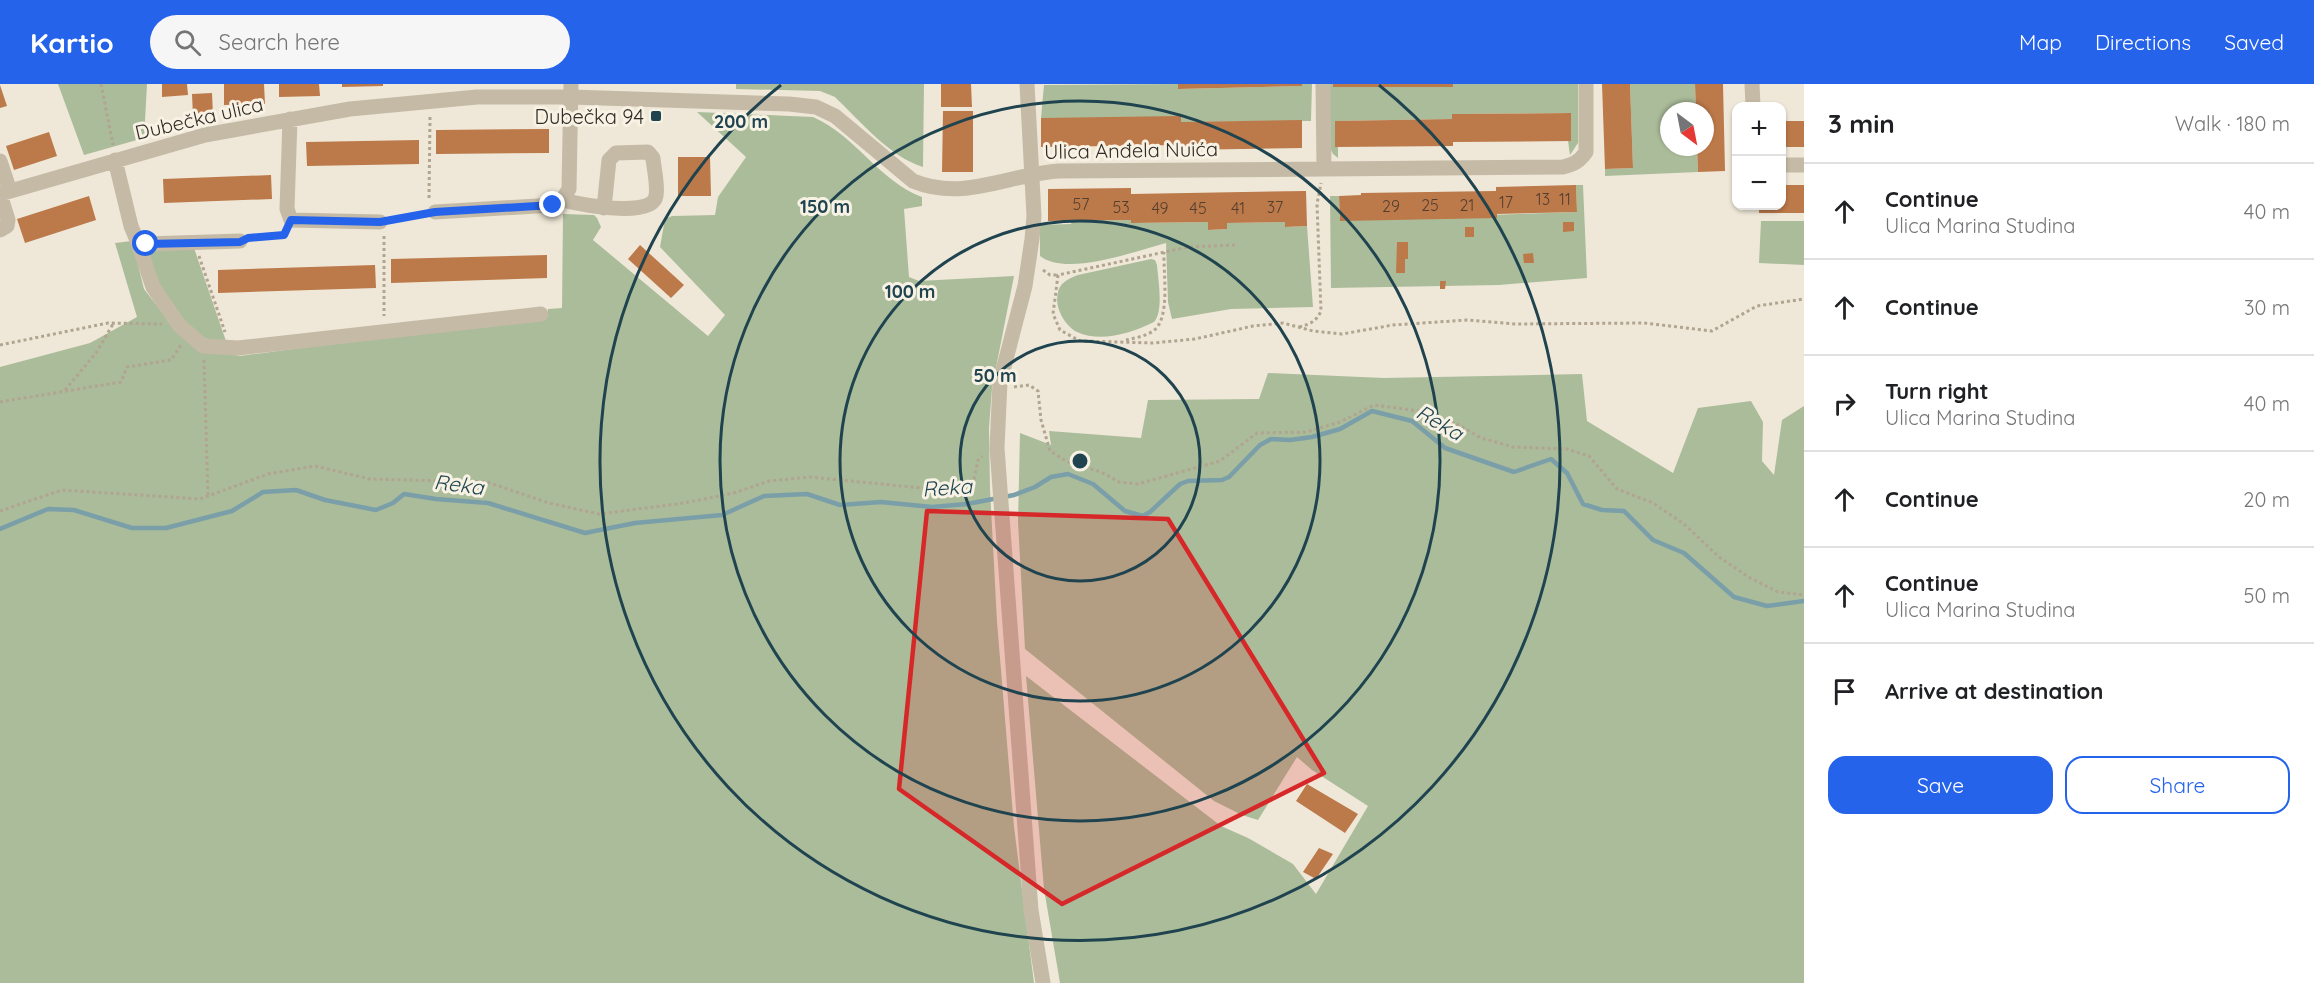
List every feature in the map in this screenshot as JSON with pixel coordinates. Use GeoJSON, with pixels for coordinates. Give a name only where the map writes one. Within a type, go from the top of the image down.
{"type":"FeatureCollection","features":[{"type":"Feature","properties":{"kind":"street","name":"Ulica Anđela Nuića"},"geometry":{"type":"LineString","coordinates":[[1027,84],[1030,174],[1059,171],[1563,167],[1574,164],[1586,152],[1586,84]]}},
{"type":"Feature","properties":{"kind":"street"},"geometry":{"type":"LineString","coordinates":[[1323,84],[1324,169]]}},
{"type":"Feature","properties":{"kind":"street"},"geometry":{"type":"LineString","coordinates":[[1752,84],[1752,102]]}},
{"type":"Feature","properties":{"kind":"street","name":"Dubečka ulica"},"geometry":{"type":"LineString","coordinates":[[3,193],[115,155],[290,119],[350,109],[430,100],[571,90],[816,107],[835,116],[902,173],[927,186],[944,188],[986,186],[1030,174]]}},
{"type":"Feature","properties":{"kind":"street"},"geometry":{"type":"LineString","coordinates":[[432,212],[553,205],[562,200],[569,189],[571,90]]}},
{"type":"Feature","properties":{"kind":"street"},"geometry":{"type":"LineString","coordinates":[[290,119],[287,209],[291,220],[382,222]]}},
{"type":"Feature","properties":{"kind":"street"},"geometry":{"type":"LineString","coordinates":[[562,200],[604,208],[644,208],[652,204],[656,197],[653,158],[648,152],[616,153],[609,160],[604,208]]}},
{"type":"Feature","properties":{"kind":"street"},"geometry":{"type":"LineString","coordinates":[[115,155],[131,226],[153,287],[184,329],[203,346],[231,348],[541,314]]}},
{"type":"Feature","properties":{"kind":"street"},"geometry":{"type":"LineString","coordinates":[[0,161],[8,220],[7,226],[0,230]]}},
{"type":"Feature","properties":{"kind":"street"},"geometry":{"type":"LineString","coordinates":[[1786,165],[1804,165]]}},
{"type":"Feature","properties":{"kind":"street"},"geometry":{"type":"LineString","coordinates":[[1030,174],[1034,216],[1028,272],[1000,389],[997,448],[1031,910],[1043,983]]}},
{"type":"Feature","properties":{"kind":"street"},"geometry":{"type":"LineString","coordinates":[[138,243],[240,242]]}},
{"type":"Feature","properties":{"kind":"path"},"geometry":{"type":"LineString","coordinates":[[101,84],[115,155]]}},
{"type":"Feature","properties":{"kind":"path"},"geometry":{"type":"LineString","coordinates":[[384,333],[382,222],[432,212],[430,100]]}},
{"type":"Feature","properties":{"kind":"path"},"geometry":{"type":"LineString","coordinates":[[1298,327],[1311,324],[1318,319],[1321,311],[1317,204],[1324,169]]}},
{"type":"Feature","properties":{"kind":"path"},"geometry":{"type":"LineString","coordinates":[[240,242],[248,238],[284,235],[291,220]]}},
{"type":"Feature","properties":{"kind":"path"},"geometry":{"type":"LineString","coordinates":[[195,243],[231,348]]}},
{"type":"Feature","properties":{"kind":"path"},"geometry":{"type":"LineString","coordinates":[[1235,245],[1188,247],[1058,275],[1053,314],[1060,330],[1080,341],[1153,343],[1195,339],[1253,326],[1283,323],[1342,334],[1393,325],[1467,320],[1514,324],[1644,322],[1712,331],[1757,306],[1804,298]]}},
{"type":"Feature","properties":{"kind":"path"},"geometry":{"type":"LineString","coordinates":[[1120,342],[1153,331],[1160,324],[1165,308],[1164,252]]}},
{"type":"Feature","properties":{"kind":"path"},"geometry":{"type":"LineString","coordinates":[[64,391],[96,353],[113,324]]}},
{"type":"Feature","properties":{"kind":"path"},"geometry":{"type":"LineString","coordinates":[[0,345],[113,324],[184,329],[171,360],[127,367],[121,382],[0,402]]}},
{"type":"Feature","properties":{"kind":"path"},"geometry":{"type":"LineString","coordinates":[[203,346],[208,497]]}},
{"type":"Feature","properties":{"kind":"path"},"geometry":{"type":"LineString","coordinates":[[1000,389],[1029,385],[1038,391],[1041,420],[1050,451],[1066,461],[1101,472],[1119,482],[1138,484],[1220,461],[1257,433],[1306,432],[1340,422],[1374,405],[1427,412],[1459,425],[1482,438],[1514,447],[1567,449],[1589,456],[1617,489],[1653,503],[1684,524],[1719,557],[1749,578],[1778,592],[1804,595]]}},
{"type":"Feature","properties":{"kind":"path"},"geometry":{"type":"LineString","coordinates":[[0,511],[62,490],[200,499],[268,474],[315,466],[370,479],[488,482],[549,503],[599,514],[684,503],[734,493],[769,481],[810,477],[942,490],[961,487],[974,479],[978,460],[986,452],[997,448]]}},
{"type":"Feature","properties":{"kind":"highlighted area"},"geometry":{"type":"Polygon","coordinates":[[[927,511],[1168,519],[1324,773],[1062,904],[899,789],[927,511]]]}},
{"type":"Feature","properties":{"kind":"green space"},"geometry":{"type":"Polygon","coordinates":[[[58,84],[147,84],[145,121],[151,136],[84,155],[58,84]]]}},
{"type":"Feature","properties":{"kind":"green space"},"geometry":{"type":"Polygon","coordinates":[[[736,84],[924,84],[923,167],[887,147],[835,97],[820,91],[736,89],[736,84]]]}},
{"type":"Feature","properties":{"kind":"green space"},"geometry":{"type":"Polygon","coordinates":[[[1178,84],[1179,89],[1312,84],[1311,121],[1181,122],[1041,118],[1044,85],[1178,84]]]}},
{"type":"Feature","properties":{"kind":"green space"},"geometry":{"type":"Polygon","coordinates":[[[1330,84],[1334,87],[1452,87],[1453,84],[1578,84],[1578,143],[1570,155],[1568,141],[1571,141],[1571,113],[1453,114],[1452,119],[1335,121],[1335,147],[1338,147],[1338,158],[1330,148],[1330,84]]]}},
{"type":"Feature","properties":{"kind":"green space"},"geometry":{"type":"Polygon","coordinates":[[[1630,84],[1695,84],[1696,102],[1660,102],[1660,156],[1697,156],[1698,172],[1605,176],[1605,169],[1633,168],[1630,84]]]}},
{"type":"Feature","properties":{"kind":"green space"},"geometry":{"type":"Polygon","coordinates":[[[697,112],[813,117],[842,135],[893,180],[922,197],[922,206],[904,209],[909,277],[919,281],[1014,276],[992,388],[989,428],[990,489],[997,622],[1014,827],[1034,983],[0,983],[0,367],[90,343],[137,317],[115,243],[132,241],[144,289],[168,320],[195,347],[240,356],[547,315],[548,309],[562,308],[563,214],[594,215],[601,227],[593,240],[708,336],[725,315],[660,247],[665,219],[672,216],[715,215],[718,197],[746,157],[697,112]]]}},
{"type":"Feature","properties":{"kind":"green space"},"geometry":{"type":"Polygon","coordinates":[[[1576,185],[1583,185],[1587,278],[1499,285],[1331,288],[1330,196],[1339,196],[1340,220],[1577,212],[1576,185]]]}},
{"type":"Feature","properties":{"kind":"green space"},"geometry":{"type":"Polygon","coordinates":[[[1131,220],[1131,223],[1208,222],[1208,230],[1227,229],[1227,223],[1285,222],[1285,227],[1307,226],[1313,307],[1231,309],[1172,319],[1168,302],[1166,243],[1084,263],[1052,262],[1040,256],[1040,225],[1071,224],[1072,221],[1131,220]]]}},
{"type":"Feature","properties":{"kind":"green space"},"geometry":{"type":"Polygon","coordinates":[[[1761,221],[1804,221],[1804,265],[1759,263],[1761,221]]]}},
{"type":"Feature","properties":{"kind":"green space"},"geometry":{"type":"Polygon","coordinates":[[[194,248],[227,344],[207,339],[192,331],[158,283],[143,250],[194,248]]]}},
{"type":"Feature","properties":{"kind":"green space"},"geometry":{"type":"Polygon","coordinates":[[[1155,260],[1157,265],[1160,295],[1159,310],[1154,322],[1126,333],[1096,337],[1077,332],[1062,317],[1057,297],[1065,281],[1078,275],[1155,260]]]}},
{"type":"Feature","properties":{"kind":"green space"},"geometry":{"type":"Polygon","coordinates":[[[1268,373],[1384,378],[1582,374],[1587,421],[1673,473],[1698,408],[1751,401],[1763,422],[1762,461],[1774,475],[1782,420],[1804,406],[1804,983],[1060,983],[1044,889],[1026,676],[1221,826],[1248,838],[1293,864],[1316,894],[1368,806],[1312,770],[1297,757],[1258,820],[1242,815],[1214,801],[1025,649],[1018,522],[1020,433],[1051,445],[1049,431],[1141,438],[1148,400],[1259,399],[1268,373]]]}},
{"type":"Feature","properties":{"kind":"building"},"geometry":{"type":"Polygon","coordinates":[[[162,84],[187,84],[188,95],[162,97],[162,84]]]}},
{"type":"Feature","properties":{"kind":"building"},"geometry":{"type":"Polygon","coordinates":[[[224,84],[264,84],[265,104],[224,105],[224,84]]]}},
{"type":"Feature","properties":{"kind":"building"},"geometry":{"type":"Polygon","coordinates":[[[279,84],[319,84],[320,96],[279,97],[279,84]]]}},
{"type":"Feature","properties":{"kind":"building"},"geometry":{"type":"Polygon","coordinates":[[[342,84],[383,84],[383,86],[342,87],[342,84]]]}},
{"type":"Feature","properties":{"kind":"building"},"geometry":{"type":"Polygon","coordinates":[[[941,84],[971,84],[972,107],[941,107],[941,84]]]}},
{"type":"Feature","properties":{"kind":"building"},"geometry":{"type":"Polygon","coordinates":[[[1178,84],[1302,84],[1302,86],[1178,89],[1178,84]]]}},
{"type":"Feature","properties":{"kind":"building"},"geometry":{"type":"Polygon","coordinates":[[[1333,84],[1453,84],[1453,87],[1333,87],[1333,84]]]}},
{"type":"Feature","properties":{"kind":"building"},"geometry":{"type":"Polygon","coordinates":[[[1602,84],[1630,84],[1633,168],[1605,169],[1602,84]]]}},
{"type":"Feature","properties":{"kind":"building"},"geometry":{"type":"Polygon","coordinates":[[[1695,84],[1723,84],[1725,171],[1698,172],[1697,156],[1714,156],[1714,102],[1696,102],[1695,84]]]}},
{"type":"Feature","properties":{"kind":"building"},"geometry":{"type":"Polygon","coordinates":[[[0,85],[7,106],[0,108],[0,85]]]}},
{"type":"Feature","properties":{"kind":"building"},"geometry":{"type":"Polygon","coordinates":[[[212,93],[213,116],[193,116],[192,94],[212,93]]]}},
{"type":"Feature","properties":{"kind":"building"},"geometry":{"type":"Polygon","coordinates":[[[943,111],[973,111],[973,172],[942,172],[943,111]]]}},
{"type":"Feature","properties":{"kind":"building"},"geometry":{"type":"Polygon","coordinates":[[[1571,113],[1571,141],[1453,142],[1453,146],[1335,147],[1335,121],[1452,119],[1452,114],[1571,113]]]}},
{"type":"Feature","properties":{"kind":"building"},"geometry":{"type":"Polygon","coordinates":[[[1181,116],[1181,122],[1302,120],[1302,148],[1181,150],[1181,145],[1041,147],[1041,118],[1181,116]]]}},
{"type":"Feature","properties":{"kind":"building"},"geometry":{"type":"Polygon","coordinates":[[[1786,121],[1804,121],[1804,147],[1786,147],[1786,121]]]}},
{"type":"Feature","properties":{"kind":"building"},"geometry":{"type":"Polygon","coordinates":[[[549,129],[549,153],[436,154],[436,130],[549,129]]]}},
{"type":"Feature","properties":{"kind":"building"},"geometry":{"type":"Polygon","coordinates":[[[49,132],[57,156],[14,170],[6,146],[49,132]]]}},
{"type":"Feature","properties":{"kind":"building"},"geometry":{"type":"Polygon","coordinates":[[[419,140],[419,164],[307,166],[306,142],[419,140]]]}},
{"type":"Feature","properties":{"kind":"building"},"geometry":{"type":"Polygon","coordinates":[[[678,157],[710,157],[711,196],[678,196],[678,157]]]}},
{"type":"Feature","properties":{"kind":"building"},"geometry":{"type":"Polygon","coordinates":[[[271,175],[272,199],[164,203],[163,179],[271,175]]]}},
{"type":"Feature","properties":{"kind":"building"},"geometry":{"type":"Polygon","coordinates":[[[1576,185],[1577,212],[1497,214],[1497,218],[1340,221],[1339,196],[1361,195],[1361,193],[1496,191],[1496,187],[1576,185]]]}},
{"type":"Feature","properties":{"kind":"building"},"geometry":{"type":"Polygon","coordinates":[[[1786,185],[1804,185],[1804,213],[1759,213],[1759,210],[1786,210],[1786,185]]]}},
{"type":"Feature","properties":{"kind":"building"},"geometry":{"type":"Polygon","coordinates":[[[1131,188],[1131,194],[1306,191],[1307,226],[1285,227],[1285,222],[1227,223],[1227,229],[1208,230],[1208,222],[1048,221],[1048,189],[1131,188]]]}},
{"type":"Feature","properties":{"kind":"building"},"geometry":{"type":"Polygon","coordinates":[[[89,196],[96,220],[25,243],[17,219],[89,196]]]}},
{"type":"Feature","properties":{"kind":"building"},"geometry":{"type":"Polygon","coordinates":[[[1563,222],[1574,222],[1574,231],[1563,232],[1563,222]]]}},
{"type":"Feature","properties":{"kind":"building"},"geometry":{"type":"Polygon","coordinates":[[[1465,227],[1474,227],[1474,237],[1465,237],[1465,227]]]}},
{"type":"Feature","properties":{"kind":"building"},"geometry":{"type":"Polygon","coordinates":[[[1397,242],[1408,242],[1405,273],[1396,273],[1397,242]]]}},
{"type":"Feature","properties":{"kind":"building"},"geometry":{"type":"Polygon","coordinates":[[[640,245],[684,285],[671,298],[628,259],[640,245]]]}},
{"type":"Feature","properties":{"kind":"building"},"geometry":{"type":"Polygon","coordinates":[[[1533,253],[1534,263],[1524,263],[1523,254],[1533,253]]]}},
{"type":"Feature","properties":{"kind":"building"},"geometry":{"type":"Polygon","coordinates":[[[547,255],[547,278],[391,283],[391,259],[547,255]]]}},
{"type":"Feature","properties":{"kind":"building"},"geometry":{"type":"Polygon","coordinates":[[[375,265],[376,288],[218,293],[218,270],[375,265]]]}},
{"type":"Feature","properties":{"kind":"building"},"geometry":{"type":"Polygon","coordinates":[[[1440,281],[1446,281],[1445,289],[1440,289],[1440,281]]]}},
{"type":"Feature","properties":{"kind":"building"},"geometry":{"type":"Polygon","coordinates":[[[1307,784],[1358,814],[1345,833],[1296,801],[1307,784]]]}},
{"type":"Feature","properties":{"kind":"building"},"geometry":{"type":"Polygon","coordinates":[[[1319,848],[1333,854],[1316,879],[1303,872],[1319,848]]]}},
{"type":"Feature","properties":{"kind":"waterway","name":"Reka"},"geometry":{"type":"LineString","coordinates":[[0,529],[48,509],[74,510],[132,528],[166,528],[232,511],[263,492],[296,490],[325,500],[376,510],[393,503],[404,494],[488,503],[585,533],[635,523],[722,515],[764,496],[807,494],[840,505],[881,502],[932,507],[967,504],[1014,495],[1035,487],[1051,477],[1068,474],[1093,484],[1125,511],[1143,516],[1180,484],[1188,481],[1222,480],[1229,477],[1260,445],[1271,439],[1290,440],[1312,437],[1340,429],[1372,411],[1412,421],[1445,448],[1514,472],[1551,459],[1567,473],[1583,504],[1602,510],[1624,511],[1653,540],[1684,553],[1734,597],[1767,606],[1804,601]]}},
{"type":"Feature","properties":{"kind":"place","name":"Dubečka 94"},"geometry":{"type":"Point","coordinates":[656,116]}},
{"type":"Feature","properties":{"kind":"route"},"geometry":{"type":"LineString","coordinates":[[146,244],[240,242],[248,238],[284,235],[291,220],[380,222],[435,212],[553,205]]}}]}
